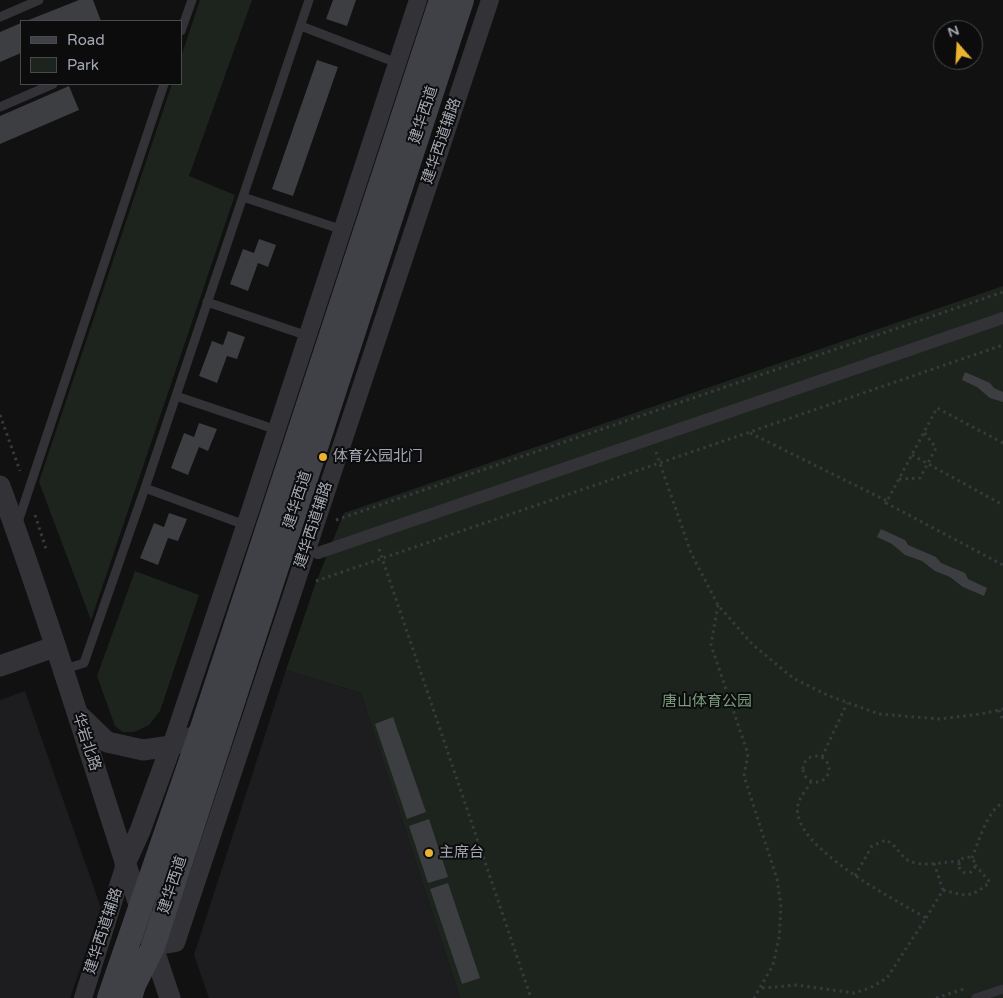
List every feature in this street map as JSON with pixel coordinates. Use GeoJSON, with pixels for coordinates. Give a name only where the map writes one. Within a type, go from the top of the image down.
{"type":"FeatureCollection","features":[{"type":"Feature","properties":{"kind":"main road","name":"建华西道"},"geometry":{"type":"LineString","coordinates":[[109,998],[200,734],[441,0]]}},
{"type":"Feature","properties":{"kind":"main road","name":"建华西道"},"geometry":{"type":"LineString","coordinates":[[130,998],[152,946],[462,0]]}},
{"type":"Feature","properties":{"kind":"street"},"geometry":{"type":"LineString","coordinates":[[125,864],[140,831],[171,746],[418,0]]}},
{"type":"Feature","properties":{"kind":"street","name":"建华西道辅路"},"geometry":{"type":"LineString","coordinates":[[152,946],[176,943],[490,0]]}},
{"type":"Feature","properties":{"kind":"street"},"geometry":{"type":"LineString","coordinates":[[318,553],[1003,318]]}},
{"type":"Feature","properties":{"kind":"street","name":"华岩北路"},"geometry":{"type":"LineString","coordinates":[[0,486],[78,714],[125,864],[170,998]]}},
{"type":"Feature","properties":{"kind":"street"},"geometry":{"type":"LineString","coordinates":[[0,666],[54,647]]}},
{"type":"Feature","properties":{"kind":"street"},"geometry":{"type":"LineString","coordinates":[[78,714],[107,742],[143,750],[171,746],[200,734]]}},
{"type":"Feature","properties":{"kind":"street","name":"建华西道辅路"},"geometry":{"type":"LineString","coordinates":[[83,998],[125,864]]}},
{"type":"Feature","properties":{"kind":"lane"},"geometry":{"type":"LineString","coordinates":[[0,17],[39,0]]}},
{"type":"Feature","properties":{"kind":"lane"},"geometry":{"type":"LineString","coordinates":[[182,28],[192,0]]}},
{"type":"Feature","properties":{"kind":"lane"},"geometry":{"type":"LineString","coordinates":[[62,670],[84,663],[310,0]]}},
{"type":"Feature","properties":{"kind":"lane"},"geometry":{"type":"LineString","coordinates":[[301,26],[397,63]]}},
{"type":"Feature","properties":{"kind":"lane"},"geometry":{"type":"LineString","coordinates":[[0,107],[51,85]]}},
{"type":"Feature","properties":{"kind":"lane"},"geometry":{"type":"LineString","coordinates":[[16,530],[164,85]]}},
{"type":"Feature","properties":{"kind":"lane"},"geometry":{"type":"LineString","coordinates":[[243,197],[343,230]]}},
{"type":"Feature","properties":{"kind":"lane"},"geometry":{"type":"LineString","coordinates":[[207,302],[308,336]]}},
{"type":"Feature","properties":{"kind":"lane"},"geometry":{"type":"LineString","coordinates":[[176,396],[277,430]]}},
{"type":"Feature","properties":{"kind":"lane"},"geometry":{"type":"LineString","coordinates":[[145,488],[245,525]]}},
{"type":"Feature","properties":{"kind":"lane"},"geometry":{"type":"LineString","coordinates":[[976,998],[1003,989]]}},
{"type":"Feature","properties":{"kind":"path"},"geometry":{"type":"LineString","coordinates":[[328,523],[1003,292]]}},
{"type":"Feature","properties":{"kind":"path"},"geometry":{"type":"LineString","coordinates":[[308,584],[1003,345]]}},
{"type":"Feature","properties":{"kind":"path"},"geometry":{"type":"LineString","coordinates":[[887,501],[937,408],[1003,443]]}},
{"type":"Feature","properties":{"kind":"path"},"geometry":{"type":"LineString","coordinates":[[750,432],[887,501],[886,503],[1003,565]]}},
{"type":"Feature","properties":{"kind":"path"},"geometry":{"type":"LineString","coordinates":[[899,479],[920,478],[928,464],[936,448],[924,432]]}},
{"type":"Feature","properties":{"kind":"path"},"geometry":{"type":"LineString","coordinates":[[652,440],[691,553],[718,605],[752,644],[793,678],[827,695],[879,714],[939,719],[981,714],[1001,709],[1003,721]]}},
{"type":"Feature","properties":{"kind":"path"},"geometry":{"type":"LineString","coordinates":[[912,455],[1003,505]]}},
{"type":"Feature","properties":{"kind":"path"},"geometry":{"type":"LineString","coordinates":[[374,534],[531,998]]}},
{"type":"Feature","properties":{"kind":"path"},"geometry":{"type":"LineString","coordinates":[[718,605],[711,645],[748,754],[744,776],[777,879],[781,907],[779,938],[773,964],[754,998]]}},
{"type":"Feature","properties":{"kind":"path"},"geometry":{"type":"LineString","coordinates":[[822,757],[847,703]]}},
{"type":"Feature","properties":{"kind":"path"},"geometry":{"type":"LineString","coordinates":[[809,757],[822,757],[830,768],[827,777],[820,782],[811,782],[802,772],[804,763],[809,757]]}},
{"type":"Feature","properties":{"kind":"path"},"geometry":{"type":"LineString","coordinates":[[811,782],[798,805],[799,822],[815,845],[854,876],[926,918]]}},
{"type":"Feature","properties":{"kind":"path"},"geometry":{"type":"LineString","coordinates":[[942,890],[963,896],[977,893],[990,882],[975,865],[972,858],[990,816],[998,805],[1003,803]]}},
{"type":"Feature","properties":{"kind":"path"},"geometry":{"type":"LineString","coordinates":[[854,876],[872,846],[886,840],[896,845],[904,858],[914,864],[960,861],[964,857],[972,858]]}},
{"type":"Feature","properties":{"kind":"path"},"geometry":{"type":"LineString","coordinates":[[960,861],[960,869],[966,873],[974,870],[975,865]]}},
{"type":"Feature","properties":{"kind":"path"},"geometry":{"type":"LineString","coordinates":[[761,988],[797,986],[854,994],[870,988],[887,978],[942,890],[934,863]]}},
{"type":"Feature","properties":{"kind":"shaded area"},"geometry":{"type":"Polygon","coordinates":[[[286,670],[361,693],[460,998],[209,998],[194,955],[286,670]]]}},
{"type":"Feature","properties":{"kind":"shaded area"},"geometry":{"type":"Polygon","coordinates":[[[25,691],[101,908],[70,998],[0,998],[0,700],[25,691]]]}},
{"type":"Feature","properties":{"kind":"green space"},"geometry":{"type":"Polygon","coordinates":[[[200,0],[252,0],[189,176],[235,195],[91,620],[39,482],[172,85],[182,85],[182,54],[200,0]]]}},
{"type":"Feature","properties":{"kind":"green space","name":"唐山体育公园"},"geometry":{"type":"Polygon","coordinates":[[[1003,286],[1003,998],[460,998],[361,693],[286,670],[315,585],[344,513],[1003,286]]]}},
{"type":"Feature","properties":{"kind":"green space"},"geometry":{"type":"Polygon","coordinates":[[[135,571],[199,595],[160,711],[149,725],[134,732],[123,732],[115,726],[97,676],[135,571]]]}},
{"type":"Feature","properties":{"kind":"building"},"geometry":{"type":"Polygon","coordinates":[[[79,0],[93,0],[101,20],[29,20],[79,0]]]}},
{"type":"Feature","properties":{"kind":"building"},"geometry":{"type":"Polygon","coordinates":[[[333,0],[356,0],[347,26],[326,19],[333,0]]]}},
{"type":"Feature","properties":{"kind":"building"},"geometry":{"type":"Polygon","coordinates":[[[20,23],[20,53],[0,62],[0,32],[20,23]]]}},
{"type":"Feature","properties":{"kind":"building"},"geometry":{"type":"Polygon","coordinates":[[[317,60],[338,67],[293,196],[272,189],[317,60]]]}},
{"type":"Feature","properties":{"kind":"building"},"geometry":{"type":"Polygon","coordinates":[[[69,86],[79,110],[0,144],[0,116],[69,86]]]}},
{"type":"Feature","properties":{"kind":"building"},"geometry":{"type":"Polygon","coordinates":[[[259,239],[276,245],[268,267],[258,263],[248,291],[230,284],[243,249],[254,253],[259,239]]]}},
{"type":"Feature","properties":{"kind":"building"},"geometry":{"type":"Polygon","coordinates":[[[228,331],[245,337],[237,359],[227,356],[217,383],[199,376],[212,341],[223,345],[228,331]]]}},
{"type":"Feature","properties":{"kind":"building"},"geometry":{"type":"Polygon","coordinates":[[[965,372],[990,383],[994,388],[1003,392],[1003,402],[990,398],[977,387],[962,380],[965,372]]]}},
{"type":"Feature","properties":{"kind":"building"},"geometry":{"type":"Polygon","coordinates":[[[199,423],[217,429],[208,451],[199,447],[188,475],[171,468],[184,433],[194,437],[199,423]]]}},
{"type":"Feature","properties":{"kind":"building"},"geometry":{"type":"Polygon","coordinates":[[[169,513],[187,519],[178,541],[168,538],[158,565],[140,558],[154,523],[164,527],[169,513]]]}},
{"type":"Feature","properties":{"kind":"building"},"geometry":{"type":"Polygon","coordinates":[[[881,529],[905,540],[908,545],[936,557],[941,563],[965,573],[968,579],[987,588],[984,596],[963,587],[950,577],[935,571],[922,561],[905,555],[892,544],[877,537],[881,529]]]}},
{"type":"Feature","properties":{"kind":"building"},"geometry":{"type":"Polygon","coordinates":[[[393,717],[426,812],[407,819],[375,724],[393,717]]]}},
{"type":"Feature","properties":{"kind":"building","name":"主席台"},"geometry":{"type":"Polygon","coordinates":[[[429,819],[448,877],[428,883],[409,826],[429,819]]]}},
{"type":"Feature","properties":{"kind":"building"},"geometry":{"type":"Polygon","coordinates":[[[448,883],[480,978],[462,984],[430,889],[448,883]]]}},
{"type":"Feature","properties":{"kind":"place","name":"体育公园北门"},"geometry":{"type":"Point","coordinates":[323,457]}},
{"type":"Feature","properties":{"kind":"place","name":"主席台"},"geometry":{"type":"Point","coordinates":[429,853]}}]}
